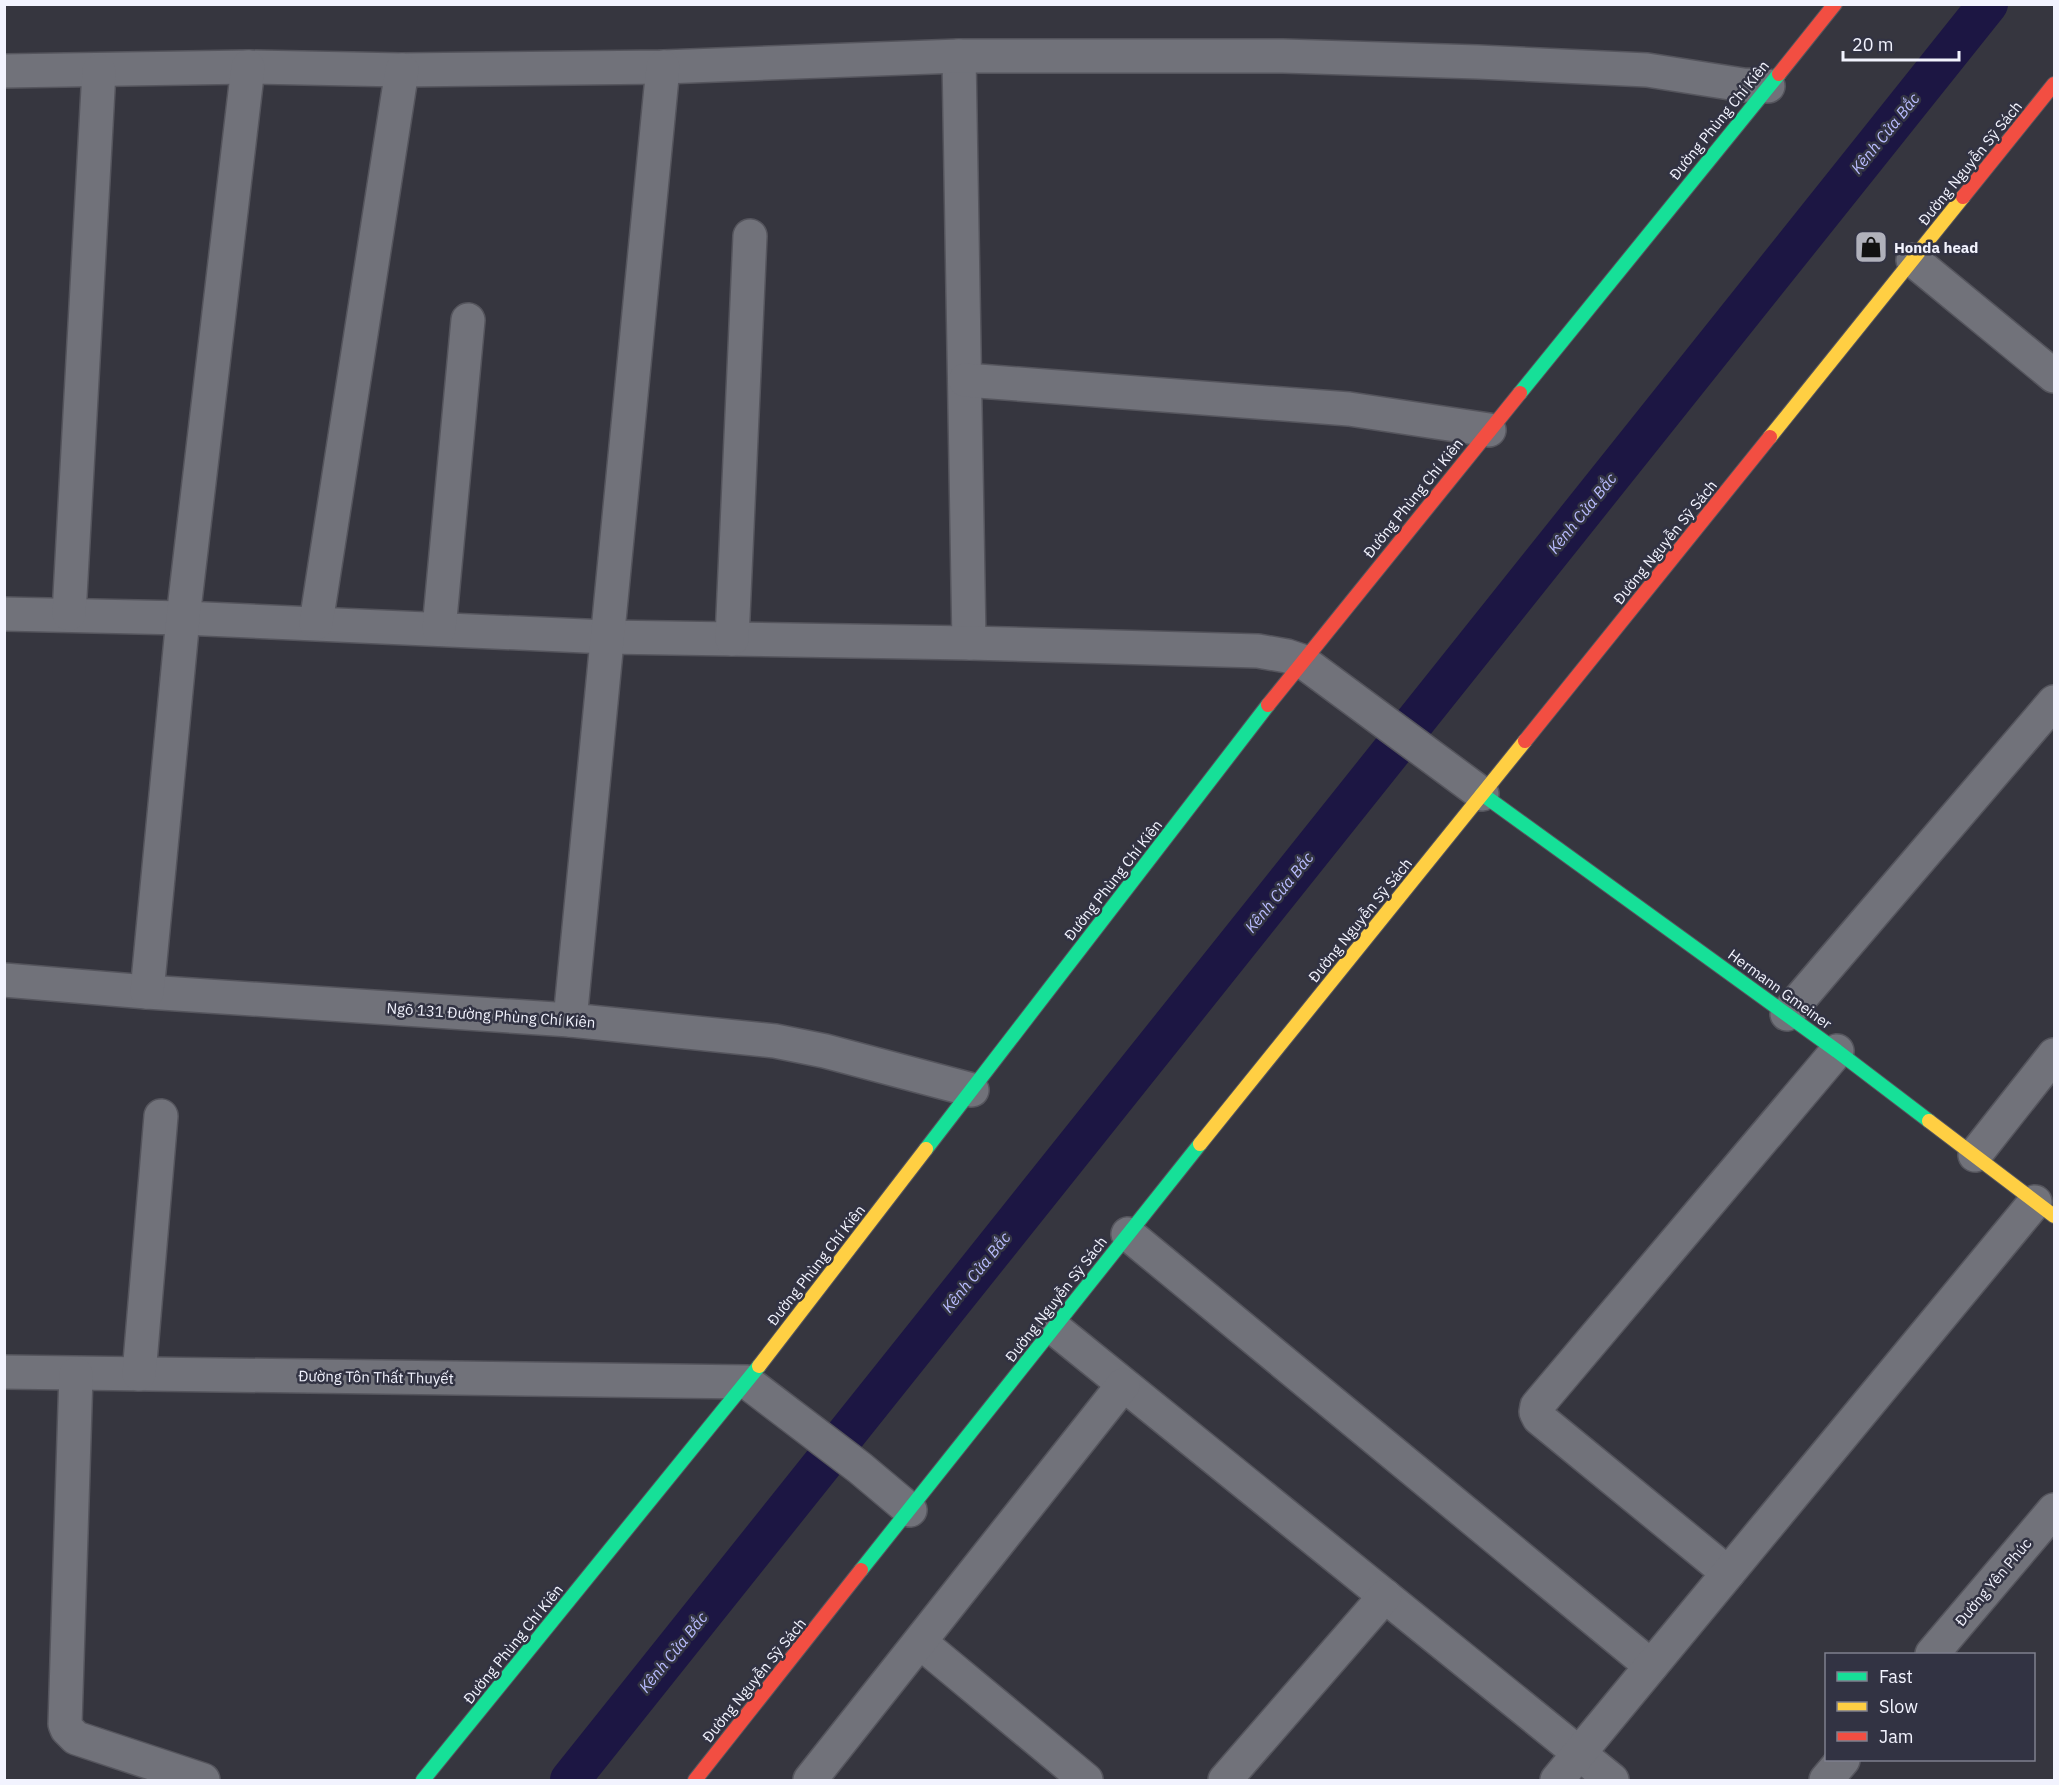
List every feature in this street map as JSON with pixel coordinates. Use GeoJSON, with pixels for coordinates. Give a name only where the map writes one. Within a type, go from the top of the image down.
{"type":"FeatureCollection","features":[{"type":"Feature","properties":{"kind":"street","name":"Đường Phùng Chí Kiên"},"geometry":{"type":"LineString","coordinates":[[423,1780],[747,1382],[1302,661],[1835,4]]}},
{"type":"Feature","properties":{"kind":"street"},"geometry":{"type":"LineString","coordinates":[[959,56],[969,643]]}},
{"type":"Feature","properties":{"kind":"street"},"geometry":{"type":"LineString","coordinates":[[4,71],[663,67],[959,56],[1283,56],[1467,61],[1647,70],[1743,85],[1768,86]]}},
{"type":"Feature","properties":{"kind":"street"},"geometry":{"type":"LineString","coordinates":[[570,1020],[663,67]]}},
{"type":"Feature","properties":{"kind":"street"},"geometry":{"type":"LineString","coordinates":[[147,992],[183,618],[248,68]]}},
{"type":"Feature","properties":{"kind":"street"},"geometry":{"type":"LineString","coordinates":[[316,623],[402,70]]}},
{"type":"Feature","properties":{"kind":"street"},"geometry":{"type":"LineString","coordinates":[[69,614],[99,71]]}},
{"type":"Feature","properties":{"kind":"street","name":"Đường Nguyễn Sỹ Sách"},"geometry":{"type":"LineString","coordinates":[[695,1780],[1128,1234],[2055,84]]}},
{"type":"Feature","properties":{"kind":"street"},"geometry":{"type":"LineString","coordinates":[[732,639],[750,236]]}},
{"type":"Feature","properties":{"kind":"street"},"geometry":{"type":"LineString","coordinates":[[1913,260],[2055,376]]}},
{"type":"Feature","properties":{"kind":"street"},"geometry":{"type":"LineString","coordinates":[[439,629],[468,320]]}},
{"type":"Feature","properties":{"kind":"street"},"geometry":{"type":"LineString","coordinates":[[965,380],[1349,409],[1489,430]]}},
{"type":"Feature","properties":{"kind":"street"},"geometry":{"type":"LineString","coordinates":[[4,614],[69,614],[316,623],[607,637],[1258,651],[1302,661],[1482,795]]}},
{"type":"Feature","properties":{"kind":"street"},"geometry":{"type":"LineString","coordinates":[[1787,1014],[2055,702]]}},
{"type":"Feature","properties":{"kind":"street","name":"Hermann Gmeiner"},"geometry":{"type":"LineString","coordinates":[[1482,795],[1837,1050],[2045,1209]]}},
{"type":"Feature","properties":{"kind":"street","name":"Ngõ 131 Đường Phùng Chí Kiên"},"geometry":{"type":"LineString","coordinates":[[4,980],[147,992],[570,1020],[775,1041],[825,1051],[972,1089]]}},
{"type":"Feature","properties":{"kind":"street"},"geometry":{"type":"LineString","coordinates":[[1728,1573],[1539,1418],[1536,1412],[1537,1406],[1837,1050]]}},
{"type":"Feature","properties":{"kind":"street"},"geometry":{"type":"LineString","coordinates":[[1974,1155],[2055,1055]]}},
{"type":"Feature","properties":{"kind":"street"},"geometry":{"type":"LineString","coordinates":[[139,1374],[162,1116]]}},
{"type":"Feature","properties":{"kind":"street"},"geometry":{"type":"LineString","coordinates":[[1557,1780],[1728,1573],[2045,1209]]}},
{"type":"Feature","properties":{"kind":"street"},"geometry":{"type":"LineString","coordinates":[[1128,1234],[1651,1666]]}},
{"type":"Feature","properties":{"kind":"street"},"geometry":{"type":"LineString","coordinates":[[1054,1328],[1612,1780]]}},
{"type":"Feature","properties":{"kind":"street","name":"Đường Tôn Thất Thuyết"},"geometry":{"type":"LineString","coordinates":[[4,1372],[747,1382]]}},
{"type":"Feature","properties":{"kind":"street"},"geometry":{"type":"LineString","coordinates":[[76,1374],[65,1724],[76,1738],[203,1780]]}},
{"type":"Feature","properties":{"kind":"street"},"geometry":{"type":"LineString","coordinates":[[747,1382],[860,1468],[910,1510]]}},
{"type":"Feature","properties":{"kind":"street"},"geometry":{"type":"LineString","coordinates":[[810,1780],[1123,1385]]}},
{"type":"Feature","properties":{"kind":"street","name":"Đường Yên Phúc"},"geometry":{"type":"LineString","coordinates":[[1933,1653],[2055,1510]]}},
{"type":"Feature","properties":{"kind":"street"},"geometry":{"type":"LineString","coordinates":[[1225,1780],[1385,1596]]}},
{"type":"Feature","properties":{"kind":"street"},"geometry":{"type":"LineString","coordinates":[[920,1642],[1086,1780]]}},
{"type":"Feature","properties":{"kind":"street"},"geometry":{"type":"LineString","coordinates":[[1826,1780],[1842,1761]]}},
{"type":"Feature","properties":{"kind":"waterway","name":"Kênh Cửa Bắc"},"geometry":{"type":"LineString","coordinates":[[570,1780],[1988,4]]}},
{"type":"Feature","properties":{"kind":"traffic: fast"},"geometry":{"type":"LineString","coordinates":[[1520,393],[1779,74]]}},
{"type":"Feature","properties":{"kind":"traffic: fast"},"geometry":{"type":"LineString","coordinates":[[926,1149],[1268,705]]}},
{"type":"Feature","properties":{"kind":"traffic: fast"},"geometry":{"type":"LineString","coordinates":[[1482,794],[1837,1051],[1929,1121]]}},
{"type":"Feature","properties":{"kind":"traffic: fast"},"geometry":{"type":"LineString","coordinates":[[861,1570],[1200,1144]]}},
{"type":"Feature","properties":{"kind":"traffic: fast"},"geometry":{"type":"LineString","coordinates":[[423,1780],[759,1366]]}},
{"type":"Feature","properties":{"kind":"traffic: slow"},"geometry":{"type":"LineString","coordinates":[[1770,437],[1963,197]]}},
{"type":"Feature","properties":{"kind":"traffic: slow"},"geometry":{"type":"LineString","coordinates":[[1200,1144],[1525,741]]}},
{"type":"Feature","properties":{"kind":"traffic: slow"},"geometry":{"type":"LineString","coordinates":[[1929,1121],[2054,1216]]}},
{"type":"Feature","properties":{"kind":"traffic: slow"},"geometry":{"type":"LineString","coordinates":[[759,1366],[926,1149]]}},
{"type":"Feature","properties":{"kind":"traffic: jam"},"geometry":{"type":"LineString","coordinates":[[1779,74],[1835,4]]}},
{"type":"Feature","properties":{"kind":"traffic: jam"},"geometry":{"type":"LineString","coordinates":[[1963,197],[2054,84]]}},
{"type":"Feature","properties":{"kind":"traffic: jam"},"geometry":{"type":"LineString","coordinates":[[1268,705],[1520,393]]}},
{"type":"Feature","properties":{"kind":"traffic: jam"},"geometry":{"type":"LineString","coordinates":[[1525,741],[1770,437]]}},
{"type":"Feature","properties":{"kind":"traffic: jam"},"geometry":{"type":"LineString","coordinates":[[695,1780],[861,1570]]}},
{"type":"Feature","properties":{"kind":"place","name":"Honda head"},"geometry":{"type":"Point","coordinates":[1871,247]}}]}
